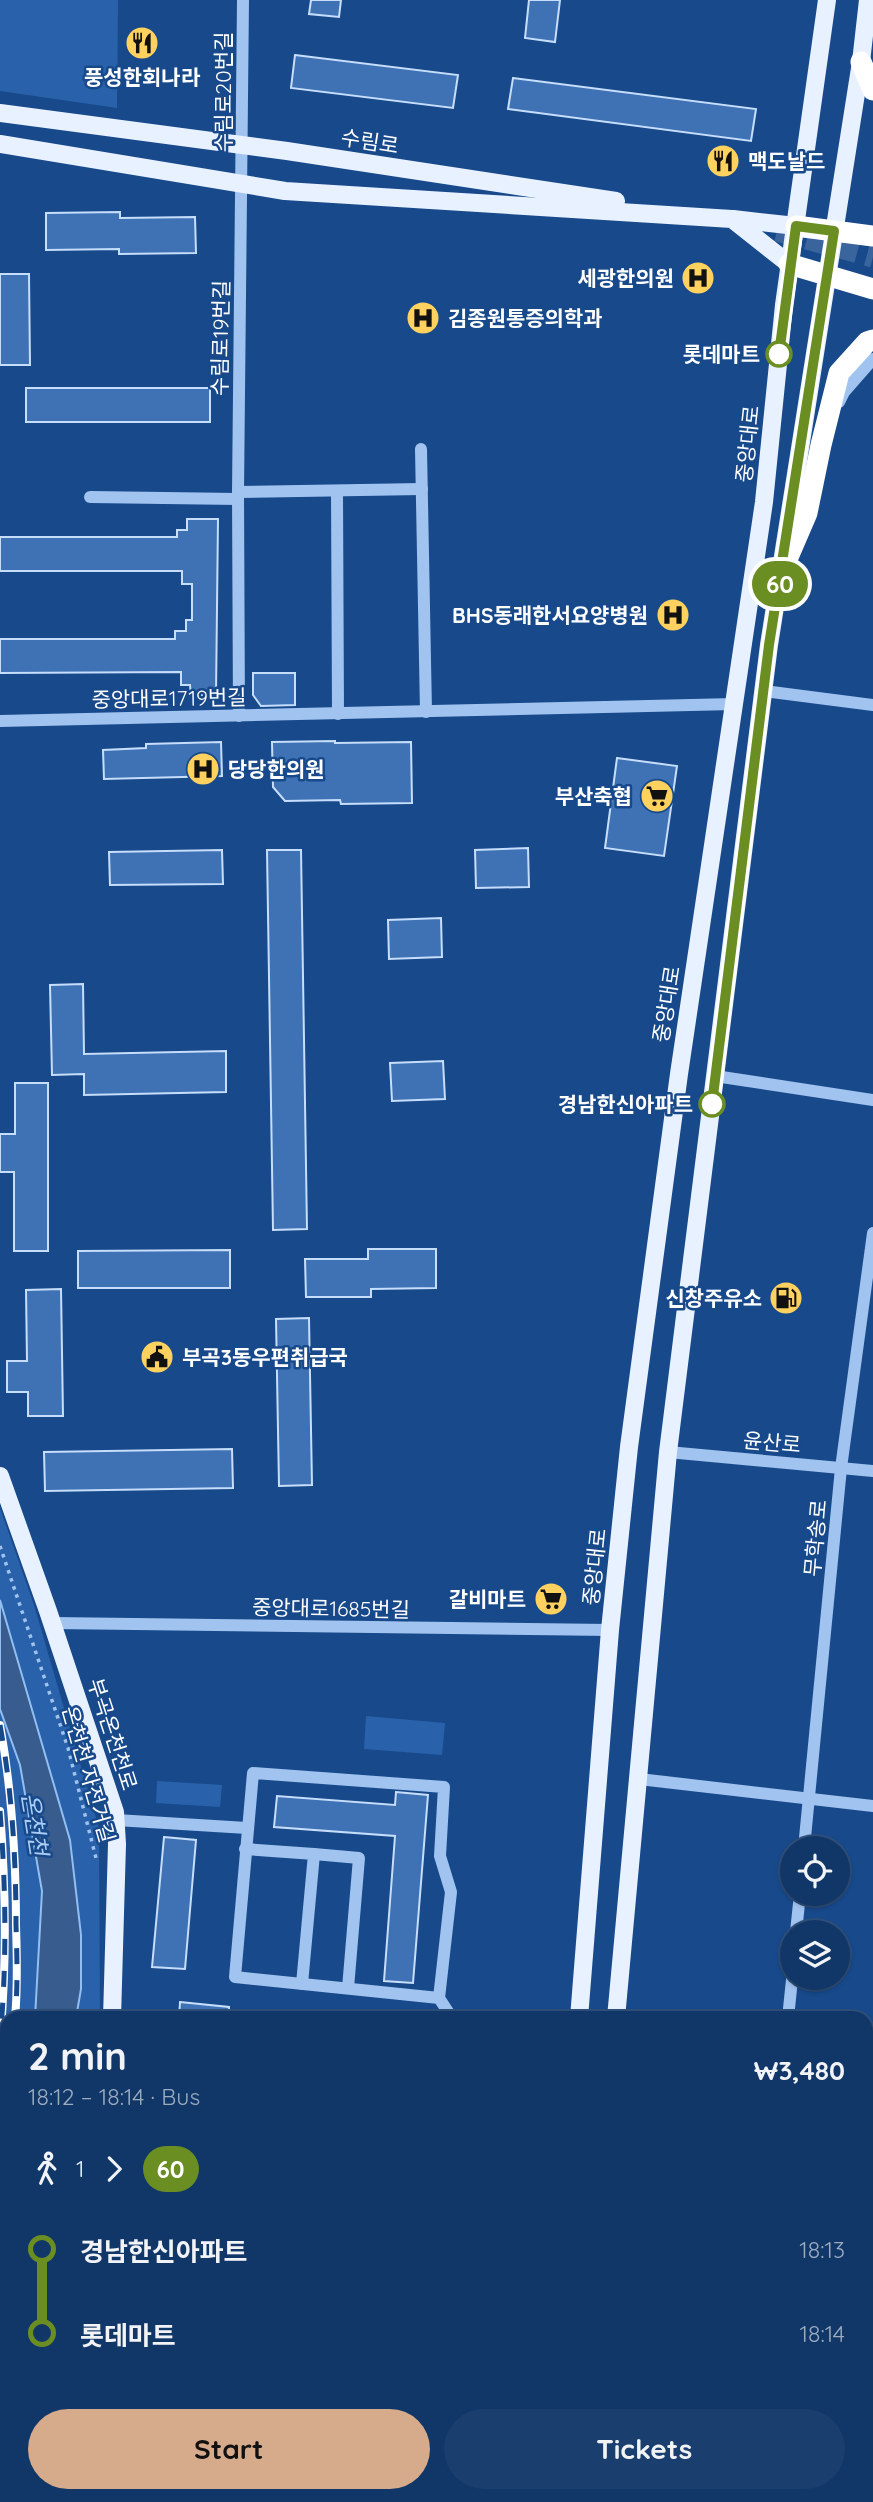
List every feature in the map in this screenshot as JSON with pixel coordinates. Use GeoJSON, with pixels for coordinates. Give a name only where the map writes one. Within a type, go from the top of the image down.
{"type":"FeatureCollection","features":[{"type":"Feature","properties":{"kind":"highway"},"geometry":{"type":"LineString","coordinates":[[865,53],[873,90]]}},
{"type":"Feature","properties":{"kind":"highway"},"geometry":{"type":"LineString","coordinates":[[796,226],[873,236]]}},
{"type":"Feature","properties":{"kind":"highway"},"geometry":{"type":"LineString","coordinates":[[789,264],[873,289]]}},
{"type":"Feature","properties":{"kind":"highway"},"geometry":{"type":"LineString","coordinates":[[782,571],[807,513],[839,373],[867,342],[873,340]]}},
{"type":"Feature","properties":{"kind":"main road","name":"중앙대로"},"geometry":{"type":"LineString","coordinates":[[580,2011],[610,1630],[629,1447],[672,1127],[764,502],[789,264],[827,0]]}},
{"type":"Feature","properties":{"kind":"main road"},"geometry":{"type":"LineString","coordinates":[[617,2011],[668,1452],[769,645],[826,275],[865,53],[868,0]]}},
{"type":"Feature","properties":{"kind":"main road","name":"수림로"},"geometry":{"type":"LineString","coordinates":[[0,113],[243,145],[732,219],[796,226]]}},
{"type":"Feature","properties":{"kind":"main road","name":"수림로"},"geometry":{"type":"LineString","coordinates":[[0,144],[285,191],[732,219],[789,264]]}},
{"type":"Feature","properties":{"kind":"main road","name":"부곡온천천로"},"geometry":{"type":"LineString","coordinates":[[0,1476],[104,1777],[116,1820],[112,2011]]}},
{"type":"Feature","properties":{"kind":"street","name":"수림로20번길"},"geometry":{"type":"LineString","coordinates":[[242,185],[243,0]]}},
{"type":"Feature","properties":{"kind":"street","name":"수림로19번길"},"geometry":{"type":"LineString","coordinates":[[239,716],[237,496],[242,185]]}},
{"type":"Feature","properties":{"kind":"street"},"geometry":{"type":"LineString","coordinates":[[821,444],[844,392],[873,359]]}},
{"type":"Feature","properties":{"kind":"street"},"geometry":{"type":"LineString","coordinates":[[421,449],[426,712]]}},
{"type":"Feature","properties":{"kind":"street"},"geometry":{"type":"LineString","coordinates":[[90,497],[237,496],[422,489]]}},
{"type":"Feature","properties":{"kind":"street"},"geometry":{"type":"LineString","coordinates":[[337,491],[338,714]]}},
{"type":"Feature","properties":{"kind":"street"},"geometry":{"type":"LineString","coordinates":[[764,691],[873,705]]}},
{"type":"Feature","properties":{"kind":"street","name":"중앙대로1719번길"},"geometry":{"type":"LineString","coordinates":[[0,721],[734,704]]}},
{"type":"Feature","properties":{"kind":"street"},"geometry":{"type":"LineString","coordinates":[[715,1076],[873,1100]]}},
{"type":"Feature","properties":{"kind":"street","name":"무학송로"},"geometry":{"type":"LineString","coordinates":[[805,1836],[841,1468],[873,1233]]}},
{"type":"Feature","properties":{"kind":"street","name":"윤산로"},"geometry":{"type":"LineString","coordinates":[[668,1452],[873,1471]]}},
{"type":"Feature","properties":{"kind":"street","name":"중앙대로1685번길"},"geometry":{"type":"LineString","coordinates":[[52,1623],[610,1630]]}},
{"type":"Feature","properties":{"kind":"street"},"geometry":{"type":"LineString","coordinates":[[439,1998],[235,1977],[253,1773],[444,1787],[440,1856],[451,1892],[439,1998],[447,2011]]}},
{"type":"Feature","properties":{"kind":"street"},"geometry":{"type":"LineString","coordinates":[[639,1779],[873,1806]]}},
{"type":"Feature","properties":{"kind":"street"},"geometry":{"type":"LineString","coordinates":[[116,1820],[247,1828]]}},
{"type":"Feature","properties":{"kind":"street"},"geometry":{"type":"LineString","coordinates":[[245,1849],[359,1858],[348,1989]]}},
{"type":"Feature","properties":{"kind":"street"},"geometry":{"type":"LineString","coordinates":[[302,1984],[314,1854]]}},
{"type":"Feature","properties":{"kind":"street"},"geometry":{"type":"LineString","coordinates":[[789,2011],[791,1990]]}},
{"type":"Feature","properties":{"kind":"path","name":"온천천 자전거길"},"geometry":{"type":"LineString","coordinates":[[0,1546],[68,1748],[97,1862]]}},
{"type":"Feature","properties":{"kind":"shaded area"},"geometry":{"type":"Polygon","coordinates":[[[0,0],[118,0],[117,108],[0,91],[0,0]]]}},
{"type":"Feature","properties":{"kind":"shaded area"},"geometry":{"type":"Polygon","coordinates":[[[0,1508],[34,1605],[99,1828],[100,2011],[0,2011],[0,1508]]]}},
{"type":"Feature","properties":{"kind":"shaded area"},"geometry":{"type":"Polygon","coordinates":[[[366,1716],[445,1723],[442,1755],[364,1749],[366,1716]]]}},
{"type":"Feature","properties":{"kind":"shaded area"},"geometry":{"type":"Polygon","coordinates":[[[157,1781],[222,1785],[220,1807],[156,1803],[157,1781]]]}},
{"type":"Feature","properties":{"kind":"water","name":"온천천"},"geometry":{"type":"Polygon","coordinates":[[[0,1600],[70,1840],[81,1935],[81,1989],[77,2011],[35,2011],[42,1891],[20,1765],[0,1709],[0,1600]]]}},
{"type":"Feature","properties":{"kind":"building"},"geometry":{"type":"Polygon","coordinates":[[[311,0],[341,0],[339,17],[309,14],[311,0]]]}},
{"type":"Feature","properties":{"kind":"building"},"geometry":{"type":"Polygon","coordinates":[[[529,0],[560,0],[555,42],[525,38],[529,0]]]}},
{"type":"Feature","properties":{"kind":"building"},"geometry":{"type":"Polygon","coordinates":[[[295,55],[458,75],[453,108],[291,88],[295,55]]]}},
{"type":"Feature","properties":{"kind":"building"},"geometry":{"type":"Polygon","coordinates":[[[513,78],[756,109],[751,141],[508,109],[513,78]]]}},
{"type":"Feature","properties":{"kind":"building"},"geometry":{"type":"Polygon","coordinates":[[[120,212],[120,218],[195,217],[196,253],[119,254],[119,249],[46,250],[46,213],[120,212]]]}},
{"type":"Feature","properties":{"kind":"building"},"geometry":{"type":"Polygon","coordinates":[[[0,274],[29,274],[30,365],[0,365],[0,274]]]}},
{"type":"Feature","properties":{"kind":"building"},"geometry":{"type":"Polygon","coordinates":[[[26,388],[210,388],[210,422],[26,422],[26,388]]]}},
{"type":"Feature","properties":{"kind":"building"},"geometry":{"type":"Polygon","coordinates":[[[187,519],[218,519],[216,695],[191,695],[190,685],[181,685],[181,672],[0,673],[0,639],[175,639],[175,631],[186,631],[186,620],[192,620],[192,584],[182,584],[182,571],[0,571],[0,537],[177,537],[177,530],[187,530],[187,519]]]}},
{"type":"Feature","properties":{"kind":"building"},"geometry":{"type":"Polygon","coordinates":[[[253,673],[295,673],[295,705],[261,706],[253,695],[253,673]]]}},
{"type":"Feature","properties":{"kind":"building"},"geometry":{"type":"Polygon","coordinates":[[[221,742],[222,776],[104,779],[103,750],[146,748],[146,744],[221,742]]]}},
{"type":"Feature","properties":{"kind":"building"},"geometry":{"type":"Polygon","coordinates":[[[272,742],[411,742],[412,803],[341,804],[340,800],[285,801],[273,787],[272,742]]]}},
{"type":"Feature","properties":{"kind":"building"},"geometry":{"type":"Polygon","coordinates":[[[617,758],[677,766],[664,856],[605,848],[617,758]]]}},
{"type":"Feature","properties":{"kind":"building"},"geometry":{"type":"Polygon","coordinates":[[[528,848],[529,887],[476,888],[475,850],[528,848]]]}},
{"type":"Feature","properties":{"kind":"building"},"geometry":{"type":"Polygon","coordinates":[[[222,850],[223,884],[110,885],[109,852],[222,850]]]}},
{"type":"Feature","properties":{"kind":"building"},"geometry":{"type":"Polygon","coordinates":[[[267,850],[301,850],[307,1229],[273,1230],[267,850]]]}},
{"type":"Feature","properties":{"kind":"building"},"geometry":{"type":"Polygon","coordinates":[[[441,918],[442,957],[389,959],[388,920],[441,918]]]}},
{"type":"Feature","properties":{"kind":"building"},"geometry":{"type":"Polygon","coordinates":[[[83,984],[84,1054],[226,1051],[226,1092],[84,1095],[84,1074],[52,1075],[50,985],[83,984]]]}},
{"type":"Feature","properties":{"kind":"building"},"geometry":{"type":"Polygon","coordinates":[[[443,1061],[445,1099],[392,1101],[390,1063],[443,1061]]]}},
{"type":"Feature","properties":{"kind":"building"},"geometry":{"type":"Polygon","coordinates":[[[15,1083],[48,1083],[48,1251],[14,1251],[14,1172],[0,1172],[0,1134],[15,1134],[15,1083]]]}},
{"type":"Feature","properties":{"kind":"building"},"geometry":{"type":"Polygon","coordinates":[[[368,1249],[436,1249],[436,1288],[371,1289],[371,1297],[306,1297],[305,1259],[368,1259],[368,1249]]]}},
{"type":"Feature","properties":{"kind":"building"},"geometry":{"type":"Polygon","coordinates":[[[230,1250],[230,1288],[78,1288],[78,1251],[230,1250]]]}},
{"type":"Feature","properties":{"kind":"building"},"geometry":{"type":"Polygon","coordinates":[[[61,1289],[63,1416],[28,1416],[28,1392],[7,1392],[7,1361],[27,1361],[26,1290],[61,1289]]]}},
{"type":"Feature","properties":{"kind":"building"},"geometry":{"type":"Polygon","coordinates":[[[309,1318],[312,1485],[279,1486],[276,1319],[309,1318]]]}},
{"type":"Feature","properties":{"kind":"building"},"geometry":{"type":"Polygon","coordinates":[[[232,1449],[233,1488],[45,1491],[44,1452],[232,1449]]]}},
{"type":"Feature","properties":{"kind":"building"},"geometry":{"type":"Polygon","coordinates":[[[396,1792],[428,1795],[413,1983],[384,1981],[395,1836],[274,1827],[277,1796],[395,1805],[396,1792]]]}},
{"type":"Feature","properties":{"kind":"building"},"geometry":{"type":"Polygon","coordinates":[[[164,1837],[196,1840],[185,1969],[152,1967],[164,1837]]]}},
{"type":"Feature","properties":{"kind":"building"},"geometry":{"type":"Polygon","coordinates":[[[180,2002],[229,2007],[229,2011],[179,2011],[180,2002]]]}},
{"type":"Feature","properties":{"kind":"tunnel"},"geometry":{"type":"LineString","coordinates":[[777,231],[873,257]]}},
{"type":"Feature","properties":{"kind":"railway"},"geometry":{"type":"LineString","coordinates":[[0,1725],[8,1775],[14,1850],[16,2011]]}},
{"type":"Feature","properties":{"kind":"railway"},"geometry":{"type":"LineString","coordinates":[[0,1811],[5,1926],[2,2011]]}},
{"type":"Feature","properties":{"kind":"bus line","name":"60"},"geometry":{"type":"LineString","coordinates":[[712,1104],[769,645],[834,231],[796,226],[779,354]]}},
{"type":"Feature","properties":{"kind":"place","name":"풍성한회나라"},"geometry":{"type":"Point","coordinates":[142,43]}},
{"type":"Feature","properties":{"kind":"place","name":"맥도날드"},"geometry":{"type":"Point","coordinates":[723,161]}},
{"type":"Feature","properties":{"kind":"place","name":"세광한의원"},"geometry":{"type":"Point","coordinates":[698,278]}},
{"type":"Feature","properties":{"kind":"place","name":"김종원통증의학과"},"geometry":{"type":"Point","coordinates":[423,318]}},
{"type":"Feature","properties":{"kind":"place","name":"롯데마트"},"geometry":{"type":"Point","coordinates":[779,354]}},
{"type":"Feature","properties":{"kind":"place","name":"BHS동래한서요양병원"},"geometry":{"type":"Point","coordinates":[673,615]}},
{"type":"Feature","properties":{"kind":"place","name":"당당한의원"},"geometry":{"type":"Point","coordinates":[203,769]}},
{"type":"Feature","properties":{"kind":"place","name":"부산축협"},"geometry":{"type":"Point","coordinates":[657,796]}},
{"type":"Feature","properties":{"kind":"place","name":"경남한신아파트"},"geometry":{"type":"Point","coordinates":[712,1104]}},
{"type":"Feature","properties":{"kind":"place","name":"신창주유소"},"geometry":{"type":"Point","coordinates":[786,1298]}},
{"type":"Feature","properties":{"kind":"place","name":"부곡3동우편취급국"},"geometry":{"type":"Point","coordinates":[157,1357]}},
{"type":"Feature","properties":{"kind":"place","name":"갈비마트"},"geometry":{"type":"Point","coordinates":[551,1599]}}]}
